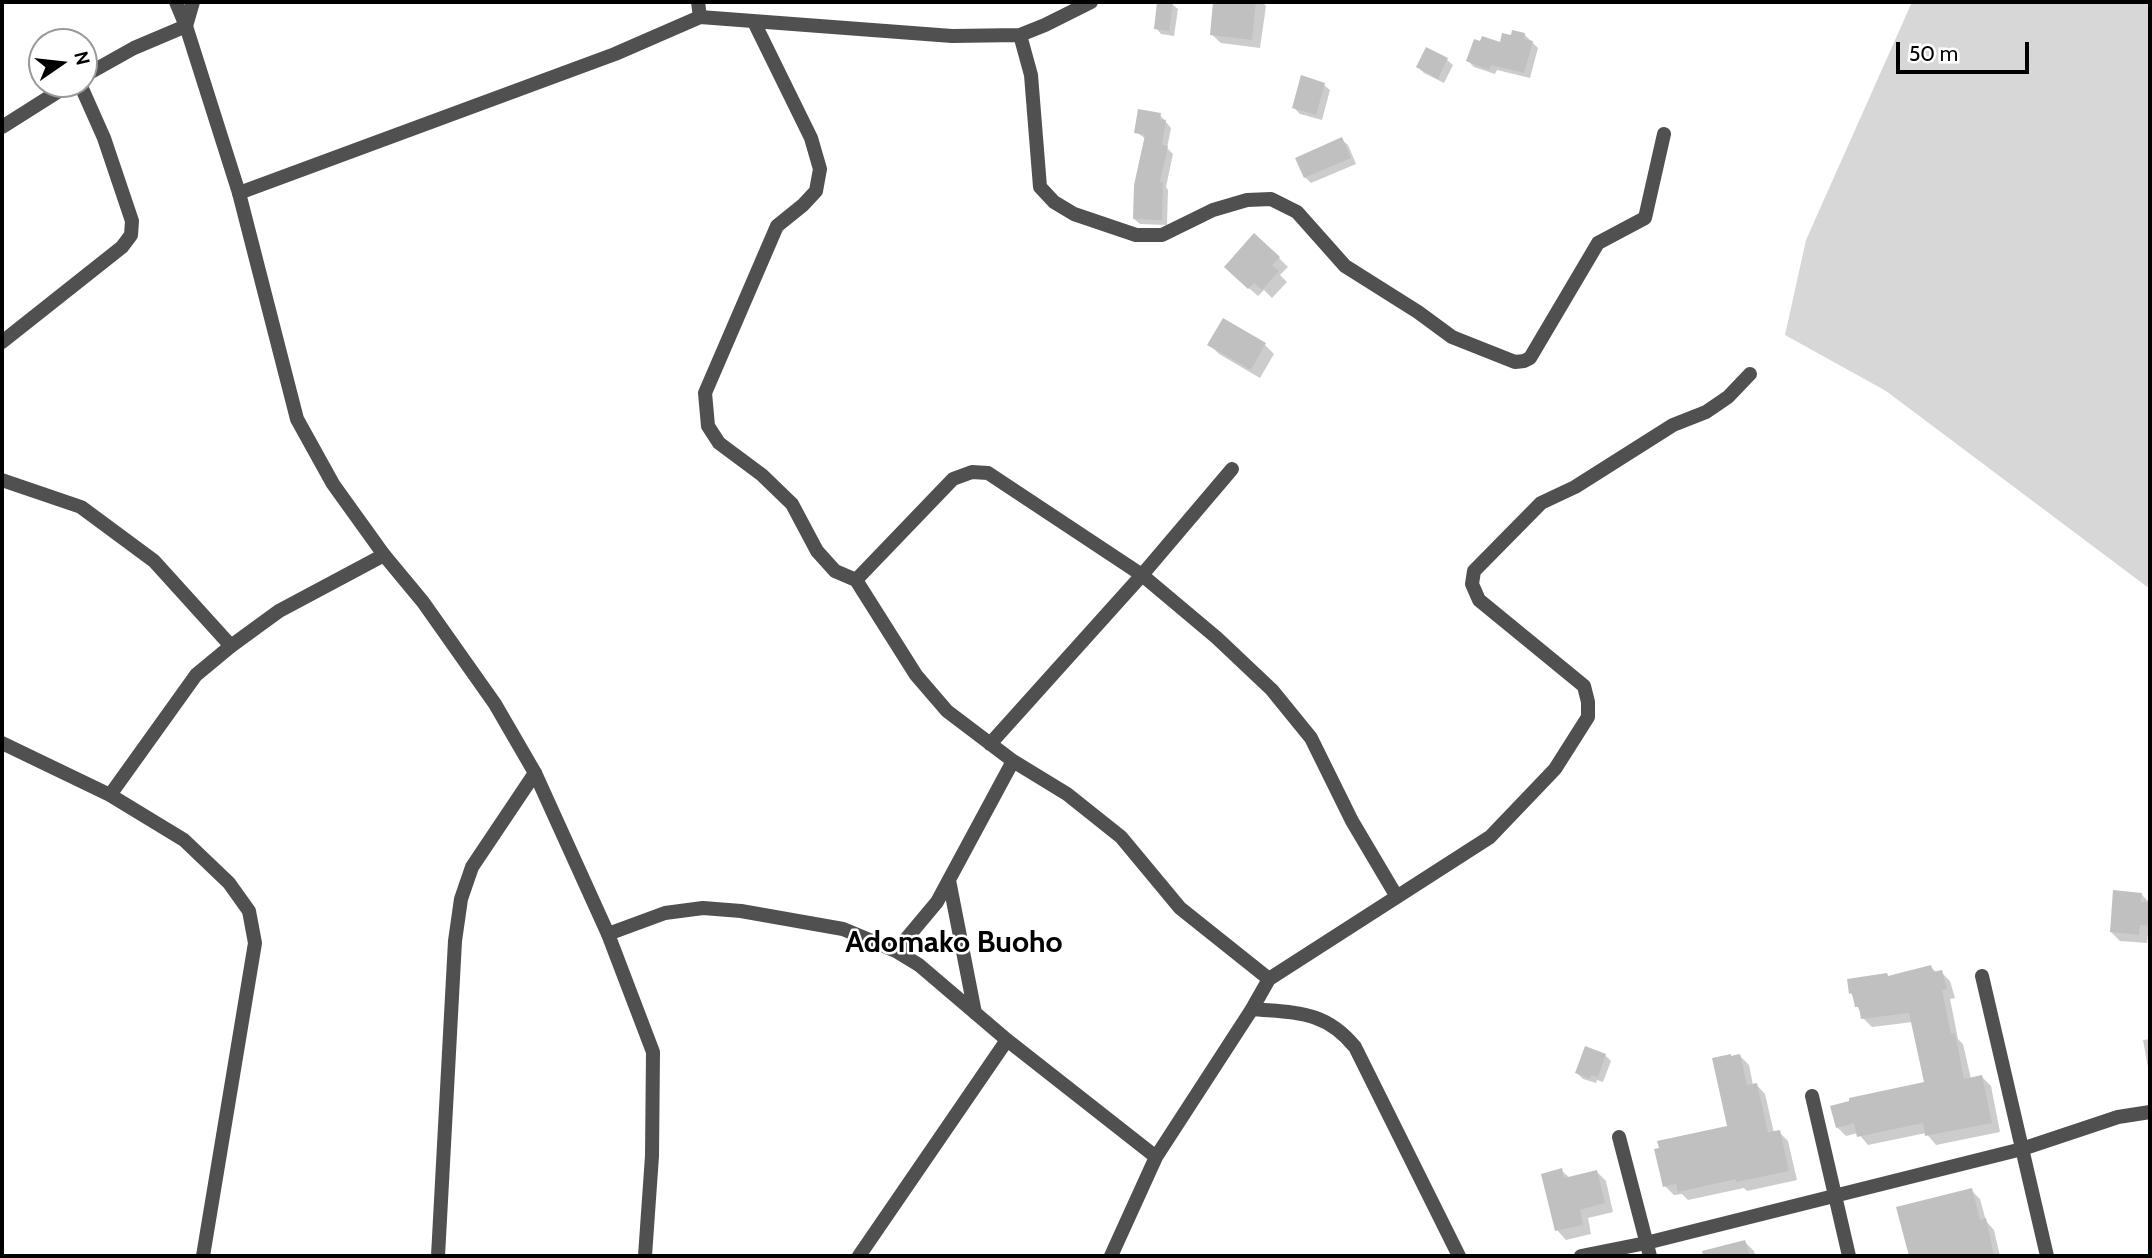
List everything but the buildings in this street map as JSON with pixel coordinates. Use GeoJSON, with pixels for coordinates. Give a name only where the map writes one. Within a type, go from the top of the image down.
{"type":"FeatureCollection","features":[{"type":"Feature","properties":{"kind":"street"},"geometry":{"type":"LineString","coordinates":[[176,2],[239,193],[297,419],[333,484],[384,555],[423,602],[495,704],[535,773],[608,934],[653,1052],[653,1156],[645,1256]]}},
{"type":"Feature","properties":{"kind":"street"},"geometry":{"type":"LineString","coordinates":[[186,26],[193,2]]}},
{"type":"Feature","properties":{"kind":"street"},"geometry":{"type":"LineString","coordinates":[[698,2],[700,18]]}},
{"type":"Feature","properties":{"kind":"street"},"geometry":{"type":"LineString","coordinates":[[239,193],[615,54],[700,18],[952,36],[1020,35],[1091,2]]}},
{"type":"Feature","properties":{"kind":"street"},"geometry":{"type":"LineString","coordinates":[[754,22],[811,138],[820,169],[816,191],[777,226],[705,393],[708,426],[719,443],[762,475],[792,504],[817,551],[835,571],[856,580],[916,675],[947,711],[1013,761],[1067,794],[1121,837],[1180,908],[1269,979]]}},
{"type":"Feature","properties":{"kind":"street"},"geometry":{"type":"LineString","coordinates":[[98,68],[134,48],[186,26]]}},
{"type":"Feature","properties":{"kind":"street"},"geometry":{"type":"LineString","coordinates":[[1020,35],[1031,75],[1040,187],[1054,202],[1074,214],[1136,234],[1162,235],[1213,210],[1247,200],[1271,199],[1297,212],[1345,266],[1452,337],[1516,362],[1530,358],[1598,243],[1645,218],[1664,134]]}},
{"type":"Feature","properties":{"kind":"street"},"geometry":{"type":"LineString","coordinates":[[2,127],[48,98]]}},
{"type":"Feature","properties":{"kind":"street"},"geometry":{"type":"LineString","coordinates":[[2,342],[122,247],[131,235],[132,221],[104,138],[86,98]]}},
{"type":"Feature","properties":{"kind":"street"},"geometry":{"type":"LineString","coordinates":[[1111,1256],[1156,1157],[1269,979],[1490,837],[1555,769],[1588,717],[1584,685],[1479,600],[1472,584],[1474,571],[1542,503],[1575,487],[1673,425],[1706,412],[1728,397],[1749,374]]}},
{"type":"Feature","properties":{"kind":"street"},"geometry":{"type":"LineString","coordinates":[[990,744],[1142,575],[1232,469]]}},
{"type":"Feature","properties":{"kind":"street"},"geometry":{"type":"LineString","coordinates":[[856,580],[953,479],[972,472],[988,473],[1142,575],[1217,638],[1272,690],[1311,738],[1352,821],[1397,897]]}},
{"type":"Feature","properties":{"kind":"street"},"geometry":{"type":"LineString","coordinates":[[2,480],[81,507],[154,561],[231,646]]}},
{"type":"Feature","properties":{"kind":"street"},"geometry":{"type":"LineString","coordinates":[[110,795],[196,674],[279,611],[384,555]]}},
{"type":"Feature","properties":{"kind":"street"},"geometry":{"type":"LineString","coordinates":[[2,743],[110,795],[184,840],[229,883],[249,911],[255,943],[203,1256]]}},
{"type":"Feature","properties":{"kind":"street"},"geometry":{"type":"LineString","coordinates":[[896,951],[937,902],[1013,761]]}},
{"type":"Feature","properties":{"kind":"street"},"geometry":{"type":"LineString","coordinates":[[438,1256],[455,941],[461,899],[472,867],[535,773]]}},
{"type":"Feature","properties":{"kind":"street"},"geometry":{"type":"LineString","coordinates":[[949,880],[975,1013]]}},
{"type":"Feature","properties":{"kind":"street"},"geometry":{"type":"LineString","coordinates":[[608,934],[665,913],[703,908],[741,911],[843,929],[896,951],[919,965],[1007,1040],[1156,1157]]}},
{"type":"Feature","properties":{"kind":"street"},"geometry":{"type":"LineString","coordinates":[[1982,976],[2047,1256]]}},
{"type":"Feature","properties":{"kind":"street"},"geometry":{"type":"LineString","coordinates":[[1252,1009],[1318,1018],[1342,1030],[1355,1047],[1455,1254]]}},
{"type":"Feature","properties":{"kind":"street"},"geometry":{"type":"LineString","coordinates":[[859,1256],[1007,1040]]}},
{"type":"Feature","properties":{"kind":"street"},"geometry":{"type":"LineString","coordinates":[[1812,1096],[1849,1256]]}},
{"type":"Feature","properties":{"kind":"street"},"geometry":{"type":"LineString","coordinates":[[1581,1256],[1648,1250],[1836,1196],[2022,1149],[2118,1118],[2150,1112]]}},
{"type":"Feature","properties":{"kind":"street"},"geometry":{"type":"LineString","coordinates":[[1619,1137],[1648,1250]]}},
{"type":"Feature","properties":{"kind":"shaded area"},"geometry":{"type":"Polygon","coordinates":[[[1912,2],[2150,2],[2150,589],[1886,391],[1785,335],[1806,240],[1912,2]]]}},
{"type":"Feature","properties":{"kind":"district","name":"Adomako Buoho"},"geometry":{"type":"Point","coordinates":[954,943]}}]}
